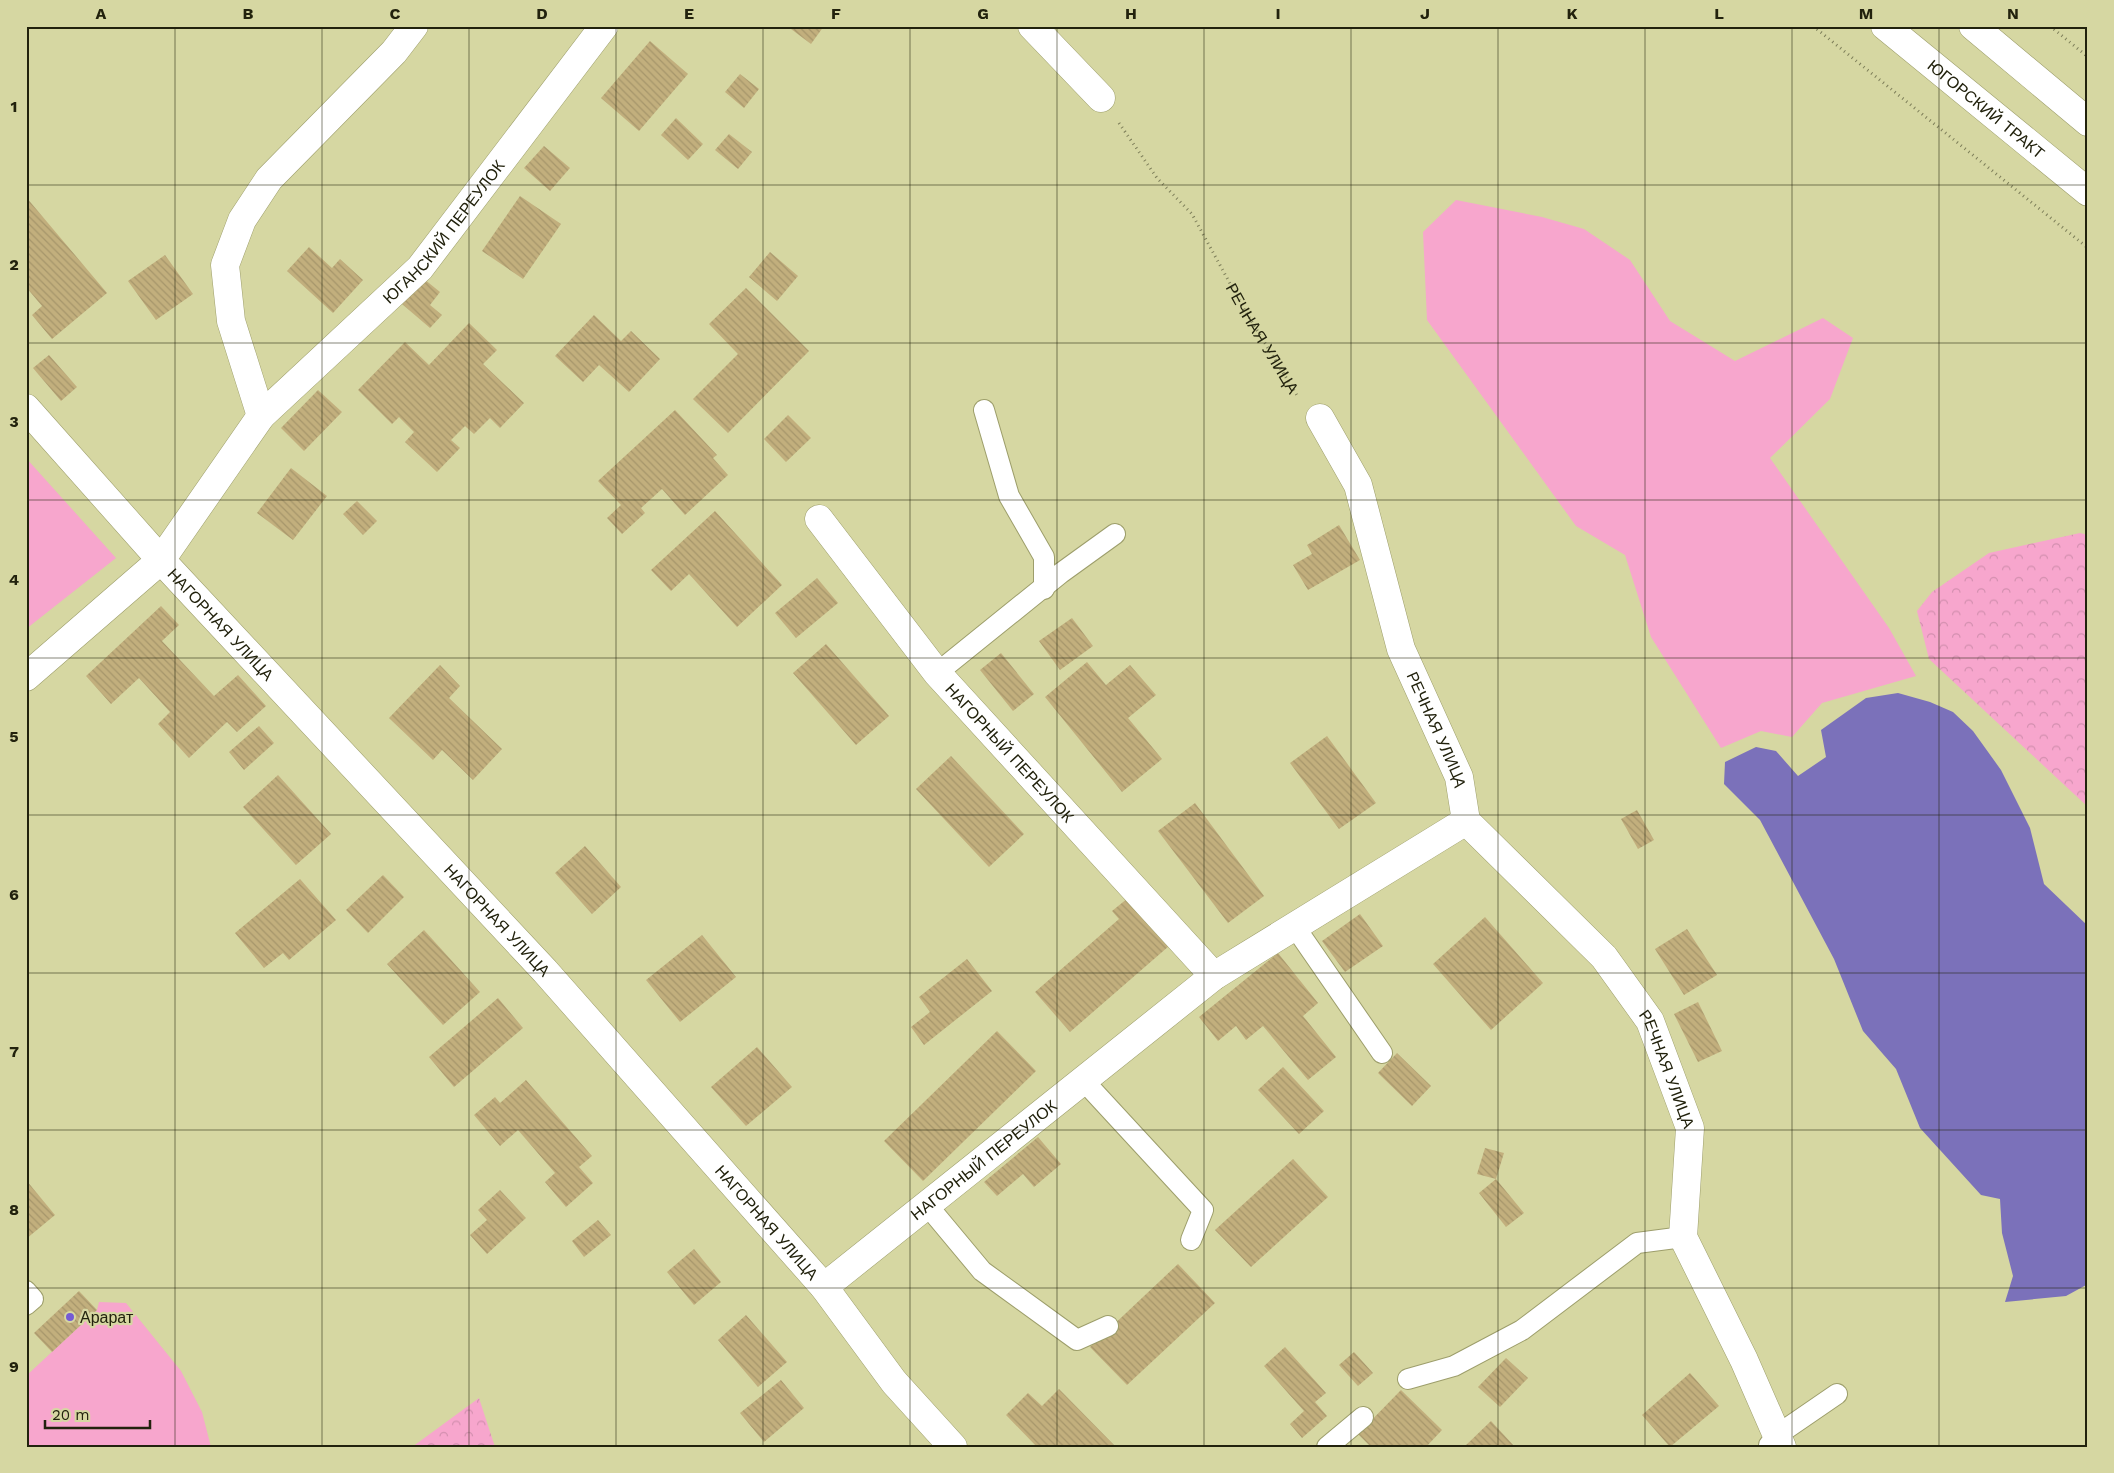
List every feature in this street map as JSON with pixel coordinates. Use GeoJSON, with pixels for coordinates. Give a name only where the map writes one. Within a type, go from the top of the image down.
{"type":"FeatureCollection","features":[{"type":"Feature","properties":{"kind":"street"},"geometry":{"type":"LineString","coordinates":[[261,416],[231,321],[227,284],[226,265],[242,220],[269,179],[394,52],[414,26]]}},
{"type":"Feature","properties":{"kind":"street","name":"ЮГАНСКИЙ ПЕРЕУЛОК"},"geometry":{"type":"LineString","coordinates":[[26,677],[161,560],[261,416],[420,268],[604,26]]}},
{"type":"Feature","properties":{"kind":"street"},"geometry":{"type":"LineString","coordinates":[[1032,26],[1101,98]]}},
{"type":"Feature","properties":{"kind":"street","name":"ЮГОРСКИЙ ТРАКТ"},"geometry":{"type":"LineString","coordinates":[[1885,26],[2088,192]]}},
{"type":"Feature","properties":{"kind":"street"},"geometry":{"type":"LineString","coordinates":[[1973,26],[2088,122]]}},
{"type":"Feature","properties":{"kind":"street","name":"НАГОРНАЯ УЛИЦА"},"geometry":{"type":"LineString","coordinates":[[26,408],[161,560],[545,971],[824,1287],[894,1382],[953,1447]]}},
{"type":"Feature","properties":{"kind":"street","name":"РЕЧНАЯ УЛИЦА"},"geometry":{"type":"LineString","coordinates":[[1320,418],[1358,485],[1401,649],[1459,777],[1466,820],[1604,957],[1650,1021],[1690,1128],[1683,1237]]}},
{"type":"Feature","properties":{"kind":"street","name":"НАГОРНЫЙ ПЕРЕУЛОК"},"geometry":{"type":"LineString","coordinates":[[818,519],[936,673],[1214,976]]}},
{"type":"Feature","properties":{"kind":"street","name":"НАГОРНЫЙ ПЕРЕУЛОК"},"geometry":{"type":"LineString","coordinates":[[824,1287],[1214,976],[1466,820]]}},
{"type":"Feature","properties":{"kind":"street"},"geometry":{"type":"LineString","coordinates":[[1683,1237],[1744,1360],[1776,1444]]}},
{"type":"Feature","properties":{"kind":"lane"},"geometry":{"type":"LineString","coordinates":[[984,410],[1010,496],[1044,557],[1044,589]]}},
{"type":"Feature","properties":{"kind":"lane"},"geometry":{"type":"LineString","coordinates":[[936,673],[1061,574],[1115,534]]}},
{"type":"Feature","properties":{"kind":"lane"},"geometry":{"type":"LineString","coordinates":[[1295,927],[1382,1054]]}},
{"type":"Feature","properties":{"kind":"lane"},"geometry":{"type":"LineString","coordinates":[[1083,1080],[1203,1210],[1191,1240]]}},
{"type":"Feature","properties":{"kind":"lane"},"geometry":{"type":"LineString","coordinates":[[927,1205],[982,1271],[1077,1340],[1108,1326]]}},
{"type":"Feature","properties":{"kind":"lane"},"geometry":{"type":"LineString","coordinates":[[1408,1379],[1454,1366],[1522,1330],[1637,1244],[1683,1237]]}},
{"type":"Feature","properties":{"kind":"lane"},"geometry":{"type":"LineString","coordinates":[[26,1291],[33,1299],[26,1305]]}},
{"type":"Feature","properties":{"kind":"lane"},"geometry":{"type":"LineString","coordinates":[[1776,1444],[1837,1394]]}},
{"type":"Feature","properties":{"kind":"lane"},"geometry":{"type":"LineString","coordinates":[[1327,1447],[1363,1417]]}},
{"type":"Feature","properties":{"kind":"path"},"geometry":{"type":"LineString","coordinates":[[1813,26],[2088,248]]}},
{"type":"Feature","properties":{"kind":"path"},"geometry":{"type":"LineString","coordinates":[[2050,26],[2088,57]]}},
{"type":"Feature","properties":{"kind":"path","name":"РЕЧНАЯ УЛИЦА"},"geometry":{"type":"LineString","coordinates":[[1101,98],[1157,178],[1192,214],[1244,309],[1295,394],[1320,418]]}},
{"type":"Feature","properties":{"kind":"green space"},"geometry":{"type":"Polygon","coordinates":[[[1456,200],[1542,217],[1584,229],[1630,260],[1670,321],[1735,361],[1823,318],[1853,338],[1830,399],[1770,458],[1889,628],[1916,676],[1822,703],[1792,737],[1761,731],[1721,748],[1651,637],[1625,555],[1576,526],[1427,320],[1423,232],[1456,200]]]}},
{"type":"Feature","properties":{"kind":"green space"},"geometry":{"type":"Polygon","coordinates":[[[26,458],[116,558],[26,629],[26,458]]]}},
{"type":"Feature","properties":{"kind":"green space"},"geometry":{"type":"Polygon","coordinates":[[[2080,533],[2088,535],[2088,807],[1929,659],[1917,611],[1932,592],[1989,553],[2080,533]]]}},
{"type":"Feature","properties":{"kind":"green space"},"geometry":{"type":"Polygon","coordinates":[[[99,1302],[126,1303],[181,1371],[202,1412],[211,1447],[26,1447],[26,1376],[97,1310],[99,1302]]]}},
{"type":"Feature","properties":{"kind":"green space"},"geometry":{"type":"Polygon","coordinates":[[[479,1398],[495,1447],[412,1447],[479,1398]]]}},
{"type":"Feature","properties":{"kind":"shaded area"},"geometry":{"type":"Polygon","coordinates":[[[1898,693],[1930,702],[1953,712],[1973,731],[2001,770],[2030,828],[2044,884],[2088,926],[2088,1284],[2066,1296],[2005,1302],[2013,1276],[2002,1233],[2000,1199],[1981,1195],[1920,1128],[1896,1069],[1863,1031],[1834,959],[1760,820],[1724,784],[1725,762],[1756,747],[1776,751],[1798,776],[1826,757],[1821,730],[1866,698],[1898,693]]]}},
{"type":"Feature","properties":{"kind":"building"},"geometry":{"type":"Polygon","coordinates":[[[787,26],[824,26],[811,44],[787,26]]]}},
{"type":"Feature","properties":{"kind":"building"},"geometry":{"type":"Polygon","coordinates":[[[650,41],[688,74],[639,131],[601,98],[650,41]]]}},
{"type":"Feature","properties":{"kind":"building"},"geometry":{"type":"Polygon","coordinates":[[[740,74],[759,89],[744,108],[725,92],[740,74]]]}},
{"type":"Feature","properties":{"kind":"building"},"geometry":{"type":"Polygon","coordinates":[[[676,118],[703,144],[688,160],[661,135],[676,118]]]}},
{"type":"Feature","properties":{"kind":"building"},"geometry":{"type":"Polygon","coordinates":[[[729,134],[752,152],[738,169],[715,150],[729,134]]]}},
{"type":"Feature","properties":{"kind":"building"},"geometry":{"type":"Polygon","coordinates":[[[544,146],[570,168],[550,191],[524,168],[544,146]]]}},
{"type":"Feature","properties":{"kind":"building"},"geometry":{"type":"Polygon","coordinates":[[[520,196],[561,224],[523,279],[482,251],[520,196]]]}},
{"type":"Feature","properties":{"kind":"building"},"geometry":{"type":"Polygon","coordinates":[[[26,197],[107,293],[52,339],[32,315],[42,306],[26,287],[26,197]]]}},
{"type":"Feature","properties":{"kind":"building"},"geometry":{"type":"Polygon","coordinates":[[[309,247],[332,268],[340,259],[363,280],[333,313],[287,271],[309,247]]]}},
{"type":"Feature","properties":{"kind":"building"},"geometry":{"type":"Polygon","coordinates":[[[770,252],[798,276],[777,301],[749,277],[770,252]]]}},
{"type":"Feature","properties":{"kind":"building"},"geometry":{"type":"Polygon","coordinates":[[[165,255],[193,294],[156,320],[128,281],[165,255]]]}},
{"type":"Feature","properties":{"kind":"building"},"geometry":{"type":"Polygon","coordinates":[[[424,279],[440,292],[430,305],[442,315],[430,328],[402,304],[424,279]]]}},
{"type":"Feature","properties":{"kind":"building"},"geometry":{"type":"Polygon","coordinates":[[[746,288],[809,351],[728,433],[693,399],[738,354],[709,324],[746,288]]]}},
{"type":"Feature","properties":{"kind":"building"},"geometry":{"type":"Polygon","coordinates":[[[594,315],[621,341],[631,331],[660,359],[629,392],[599,365],[583,382],[555,356],[594,315]]]}},
{"type":"Feature","properties":{"kind":"building"},"geometry":{"type":"Polygon","coordinates":[[[469,323],[497,350],[483,364],[524,403],[500,428],[490,418],[474,434],[465,426],[451,440],[460,448],[437,472],[405,442],[414,432],[399,417],[392,424],[358,390],[405,342],[429,365],[469,323]]]}},
{"type":"Feature","properties":{"kind":"building"},"geometry":{"type":"Polygon","coordinates":[[[49,355],[77,387],[61,401],[33,368],[49,355]]]}},
{"type":"Feature","properties":{"kind":"building"},"geometry":{"type":"Polygon","coordinates":[[[318,390],[342,412],[304,451],[281,428],[318,390]]]}},
{"type":"Feature","properties":{"kind":"building"},"geometry":{"type":"Polygon","coordinates":[[[675,410],[717,455],[713,458],[728,475],[685,515],[662,489],[641,508],[645,513],[622,534],[607,518],[621,505],[598,481],[675,410]]]}},
{"type":"Feature","properties":{"kind":"building"},"geometry":{"type":"Polygon","coordinates":[[[788,415],[811,438],[786,462],[764,439],[788,415]]]}},
{"type":"Feature","properties":{"kind":"building"},"geometry":{"type":"Polygon","coordinates":[[[291,468],[327,496],[293,540],[257,513],[291,468]]]}},
{"type":"Feature","properties":{"kind":"building"},"geometry":{"type":"Polygon","coordinates":[[[357,501],[377,521],[363,535],[343,514],[357,501]]]}},
{"type":"Feature","properties":{"kind":"building"},"geometry":{"type":"Polygon","coordinates":[[[715,511],[782,585],[737,627],[689,574],[671,591],[651,570],[715,511]]]}},
{"type":"Feature","properties":{"kind":"building"},"geometry":{"type":"Polygon","coordinates":[[[1339,525],[1360,560],[1308,590],[1293,565],[1312,554],[1307,545],[1339,525]]]}},
{"type":"Feature","properties":{"kind":"building"},"geometry":{"type":"Polygon","coordinates":[[[817,578],[838,603],[796,638],[775,613],[817,578]]]}},
{"type":"Feature","properties":{"kind":"building"},"geometry":{"type":"Polygon","coordinates":[[[161,606],[179,625],[162,641],[214,696],[238,675],[266,706],[237,732],[227,722],[189,758],[158,724],[170,712],[139,678],[111,704],[86,676],[161,606]]]}},
{"type":"Feature","properties":{"kind":"building"},"geometry":{"type":"Polygon","coordinates":[[[1072,618],[1093,646],[1060,670],[1039,641],[1072,618]]]}},
{"type":"Feature","properties":{"kind":"building"},"geometry":{"type":"Polygon","coordinates":[[[826,644],[889,716],[856,745],[793,673],[826,644]]]}},
{"type":"Feature","properties":{"kind":"building"},"geometry":{"type":"Polygon","coordinates":[[[1001,653],[1034,694],[1013,711],[980,670],[1001,653]]]}},
{"type":"Feature","properties":{"kind":"building"},"geometry":{"type":"Polygon","coordinates":[[[1087,662],[1106,685],[1130,665],[1156,695],[1128,718],[1162,759],[1122,792],[1045,697],[1087,662]]]}},
{"type":"Feature","properties":{"kind":"building"},"geometry":{"type":"Polygon","coordinates":[[[440,665],[460,686],[449,698],[502,749],[473,780],[442,750],[433,760],[389,718],[440,665]]]}},
{"type":"Feature","properties":{"kind":"building"},"geometry":{"type":"Polygon","coordinates":[[[259,726],[274,743],[244,770],[229,752],[259,726]]]}},
{"type":"Feature","properties":{"kind":"building"},"geometry":{"type":"Polygon","coordinates":[[[1327,736],[1376,803],[1339,829],[1290,763],[1327,736]]]}},
{"type":"Feature","properties":{"kind":"building"},"geometry":{"type":"Polygon","coordinates":[[[951,756],[1024,834],[989,867],[916,789],[951,756]]]}},
{"type":"Feature","properties":{"kind":"building"},"geometry":{"type":"Polygon","coordinates":[[[278,775],[331,834],[296,865],[243,807],[278,775]]]}},
{"type":"Feature","properties":{"kind":"building"},"geometry":{"type":"Polygon","coordinates":[[[1195,803],[1264,896],[1228,923],[1158,831],[1195,803]]]}},
{"type":"Feature","properties":{"kind":"building"},"geometry":{"type":"Polygon","coordinates":[[[1637,810],[1654,840],[1638,849],[1621,819],[1637,810]]]}},
{"type":"Feature","properties":{"kind":"building"},"geometry":{"type":"Polygon","coordinates":[[[585,846],[621,887],[592,914],[555,873],[585,846]]]}},
{"type":"Feature","properties":{"kind":"building"},"geometry":{"type":"Polygon","coordinates":[[[383,875],[404,897],[368,933],[346,910],[383,875]]]}},
{"type":"Feature","properties":{"kind":"building"},"geometry":{"type":"Polygon","coordinates":[[[300,879],[336,920],[289,960],[283,953],[264,968],[235,933],[300,879]]]}},
{"type":"Feature","properties":{"kind":"building"},"geometry":{"type":"Polygon","coordinates":[[[1128,898],[1169,946],[1070,1032],[1035,992],[1119,919],[1112,911],[1128,898]]]}},
{"type":"Feature","properties":{"kind":"building"},"geometry":{"type":"Polygon","coordinates":[[[1360,914],[1383,946],[1345,972],[1322,941],[1360,914]]]}},
{"type":"Feature","properties":{"kind":"building"},"geometry":{"type":"Polygon","coordinates":[[[1485,917],[1543,983],[1491,1030],[1433,964],[1485,917]]]}},
{"type":"Feature","properties":{"kind":"building"},"geometry":{"type":"Polygon","coordinates":[[[1687,929],[1717,975],[1684,995],[1655,949],[1687,929]]]}},
{"type":"Feature","properties":{"kind":"building"},"geometry":{"type":"Polygon","coordinates":[[[424,930],[480,992],[443,1025],[387,964],[424,930]]]}},
{"type":"Feature","properties":{"kind":"building"},"geometry":{"type":"Polygon","coordinates":[[[702,935],[736,977],[680,1022],[646,980],[702,935]]]}},
{"type":"Feature","properties":{"kind":"building"},"geometry":{"type":"Polygon","coordinates":[[[1278,953],[1318,1003],[1303,1016],[1336,1057],[1308,1080],[1263,1026],[1246,1040],[1236,1026],[1218,1041],[1199,1017],[1278,953]]]}},
{"type":"Feature","properties":{"kind":"building"},"geometry":{"type":"Polygon","coordinates":[[[967,959],[992,991],[924,1045],[911,1027],[930,1012],[919,997],[967,959]]]}},
{"type":"Feature","properties":{"kind":"building"},"geometry":{"type":"Polygon","coordinates":[[[498,998],[523,1028],[454,1087],[429,1057],[498,998]]]}},
{"type":"Feature","properties":{"kind":"building"},"geometry":{"type":"Polygon","coordinates":[[[1698,1002],[1722,1051],[1698,1062],[1674,1014],[1698,1002]]]}},
{"type":"Feature","properties":{"kind":"building"},"geometry":{"type":"Polygon","coordinates":[[[997,1031],[1036,1071],[923,1181],[884,1141],[997,1031]]]}},
{"type":"Feature","properties":{"kind":"building"},"geometry":{"type":"Polygon","coordinates":[[[757,1047],[792,1087],[746,1126],[711,1087],[757,1047]]]}},
{"type":"Feature","properties":{"kind":"building"},"geometry":{"type":"Polygon","coordinates":[[[1397,1053],[1431,1086],[1412,1106],[1378,1073],[1397,1053]]]}},
{"type":"Feature","properties":{"kind":"building"},"geometry":{"type":"Polygon","coordinates":[[[1283,1067],[1324,1111],[1299,1134],[1258,1090],[1283,1067]]]}},
{"type":"Feature","properties":{"kind":"building"},"geometry":{"type":"Polygon","coordinates":[[[526,1080],[592,1156],[579,1167],[593,1183],[566,1207],[545,1182],[555,1173],[518,1130],[500,1146],[474,1115],[495,1097],[500,1103],[526,1080]]]}},
{"type":"Feature","properties":{"kind":"building"},"geometry":{"type":"Polygon","coordinates":[[[1038,1137],[1061,1164],[1034,1187],[1023,1174],[997,1196],[984,1182],[1038,1137]]]}},
{"type":"Feature","properties":{"kind":"building"},"geometry":{"type":"Polygon","coordinates":[[[1485,1148],[1504,1153],[1496,1179],[1477,1174],[1485,1148]]]}},
{"type":"Feature","properties":{"kind":"building"},"geometry":{"type":"Polygon","coordinates":[[[1293,1159],[1328,1197],[1251,1267],[1215,1230],[1293,1159]]]}},
{"type":"Feature","properties":{"kind":"building"},"geometry":{"type":"Polygon","coordinates":[[[1496,1179],[1524,1213],[1506,1227],[1479,1193],[1496,1179]]]}},
{"type":"Feature","properties":{"kind":"building"},"geometry":{"type":"Polygon","coordinates":[[[26,1180],[55,1215],[26,1239],[26,1180]]]}},
{"type":"Feature","properties":{"kind":"building"},"geometry":{"type":"Polygon","coordinates":[[[500,1190],[526,1218],[487,1254],[470,1235],[487,1220],[478,1210],[500,1190]]]}},
{"type":"Feature","properties":{"kind":"building"},"geometry":{"type":"Polygon","coordinates":[[[598,1220],[611,1235],[584,1257],[572,1241],[598,1220]]]}},
{"type":"Feature","properties":{"kind":"building"},"geometry":{"type":"Polygon","coordinates":[[[694,1249],[721,1282],[694,1305],[667,1272],[694,1249]]]}},
{"type":"Feature","properties":{"kind":"building"},"geometry":{"type":"Polygon","coordinates":[[[1178,1264],[1215,1303],[1127,1385],[1090,1347],[1178,1264]]]}},
{"type":"Feature","properties":{"kind":"building","name":"Арарат"},"geometry":{"type":"Polygon","coordinates":[[[79,1291],[97,1310],[52,1352],[34,1333],[79,1291]]]}},
{"type":"Feature","properties":{"kind":"building"},"geometry":{"type":"Polygon","coordinates":[[[746,1315],[787,1362],[758,1387],[718,1340],[746,1315]]]}},
{"type":"Feature","properties":{"kind":"building"},"geometry":{"type":"Polygon","coordinates":[[[1285,1347],[1326,1393],[1315,1402],[1327,1416],[1302,1438],[1290,1424],[1304,1411],[1264,1366],[1285,1347]]]}},
{"type":"Feature","properties":{"kind":"building"},"geometry":{"type":"Polygon","coordinates":[[[1354,1352],[1373,1373],[1358,1386],[1339,1365],[1354,1352]]]}},
{"type":"Feature","properties":{"kind":"building"},"geometry":{"type":"Polygon","coordinates":[[[1506,1358],[1528,1378],[1500,1407],[1478,1387],[1506,1358]]]}},
{"type":"Feature","properties":{"kind":"building"},"geometry":{"type":"Polygon","coordinates":[[[1690,1373],[1719,1406],[1670,1447],[1642,1415],[1690,1373]]]}},
{"type":"Feature","properties":{"kind":"building"},"geometry":{"type":"Polygon","coordinates":[[[781,1380],[804,1408],[764,1442],[740,1413],[781,1380]]]}},
{"type":"Feature","properties":{"kind":"building"},"geometry":{"type":"Polygon","coordinates":[[[1059,1389],[1116,1447],[1037,1447],[1006,1415],[1028,1393],[1042,1406],[1059,1389]]]}},
{"type":"Feature","properties":{"kind":"building"},"geometry":{"type":"Polygon","coordinates":[[[1401,1390],[1442,1430],[1426,1447],[1371,1447],[1358,1434],[1401,1390]]]}},
{"type":"Feature","properties":{"kind":"building"},"geometry":{"type":"Polygon","coordinates":[[[1491,1421],[1515,1447],[1464,1447],[1491,1421]]]}},
{"type":"Feature","properties":{"kind":"place","name":"Арарат"},"geometry":{"type":"Point","coordinates":[70,1317]}}]}
